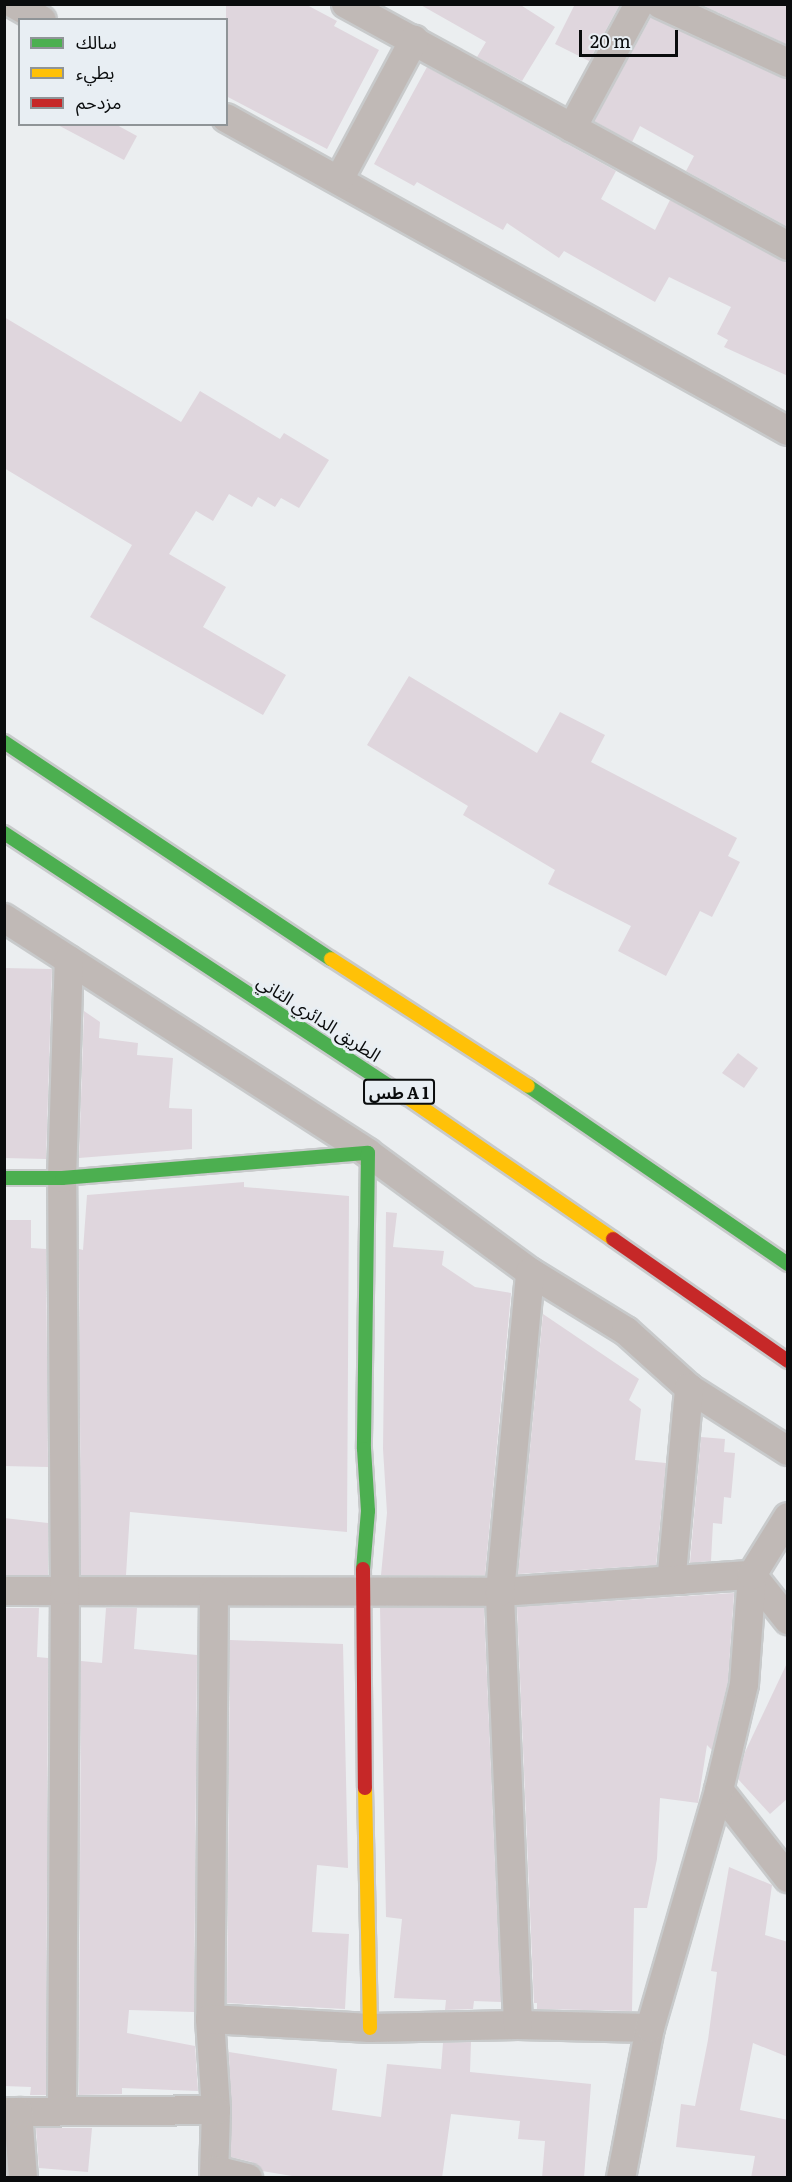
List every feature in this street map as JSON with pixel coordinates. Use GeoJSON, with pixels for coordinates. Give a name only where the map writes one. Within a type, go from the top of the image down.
{"type":"FeatureCollection","features":[{"type":"Feature","properties":{"kind":"main road"},"geometry":{"type":"LineString","coordinates":[[4,742],[189,867],[614,1142],[788,1264]]}},
{"type":"Feature","properties":{"kind":"main road","name":"الطريق الدائري الثاني"},"geometry":{"type":"LineString","coordinates":[[4,833],[454,1128],[788,1361]]}},
{"type":"Feature","properties":{"kind":"main road"},"geometry":{"type":"LineString","coordinates":[[4,1178],[62,1178],[368,1153],[364,1449],[368,1510],[361,1594],[370,2028]]}},
{"type":"Feature","properties":{"kind":"street"},"geometry":{"type":"LineString","coordinates":[[14,4],[38,18]]}},
{"type":"Feature","properties":{"kind":"street"},"geometry":{"type":"LineString","coordinates":[[346,4],[788,246]]}},
{"type":"Feature","properties":{"kind":"street"},"geometry":{"type":"LineString","coordinates":[[572,128],[639,4]]}},
{"type":"Feature","properties":{"kind":"street"},"geometry":{"type":"LineString","coordinates":[[660,4],[788,63]]}},
{"type":"Feature","properties":{"kind":"street"},"geometry":{"type":"LineString","coordinates":[[340,178],[414,40]]}},
{"type":"Feature","properties":{"kind":"street"},"geometry":{"type":"LineString","coordinates":[[228,119],[340,178],[788,431]]}},
{"type":"Feature","properties":{"kind":"street"},"geometry":{"type":"LineString","coordinates":[[4,918],[368,1153],[530,1272],[626,1331],[689,1388],[788,1451]]}},
{"type":"Feature","properties":{"kind":"street"},"geometry":{"type":"LineString","coordinates":[[62,2110],[65,1590],[62,1178],[69,960]]}},
{"type":"Feature","properties":{"kind":"street"},"geometry":{"type":"LineString","coordinates":[[518,2025],[500,1592],[530,1272]]}},
{"type":"Feature","properties":{"kind":"street"},"geometry":{"type":"LineString","coordinates":[[682,1580],[672,1573],[689,1388]]}},
{"type":"Feature","properties":{"kind":"street"},"geometry":{"type":"LineString","coordinates":[[621,2178],[650,2028],[719,1790],[744,1684],[752,1575],[788,1517]]}},
{"type":"Feature","properties":{"kind":"street"},"geometry":{"type":"LineString","coordinates":[[4,1591],[361,1594],[500,1592],[752,1575]]}},
{"type":"Feature","properties":{"kind":"street"},"geometry":{"type":"LineString","coordinates":[[752,1575],[788,1620]]}},
{"type":"Feature","properties":{"kind":"street"},"geometry":{"type":"LineString","coordinates":[[214,1593],[210,2019],[216,2110],[214,2174],[248,2178]]}},
{"type":"Feature","properties":{"kind":"street"},"geometry":{"type":"LineString","coordinates":[[719,1790],[788,1878]]}},
{"type":"Feature","properties":{"kind":"street"},"geometry":{"type":"LineString","coordinates":[[210,2019],[370,2028],[518,2025],[650,2028]]}},
{"type":"Feature","properties":{"kind":"street"},"geometry":{"type":"LineString","coordinates":[[23,2178],[11,2112],[216,2110]]}},
{"type":"Feature","properties":{"kind":"building"},"geometry":{"type":"Polygon","coordinates":[[[226,4],[305,4],[337,21],[334,26],[379,50],[327,149],[228,97],[228,18],[226,18],[226,4]]]}},
{"type":"Feature","properties":{"kind":"building"},"geometry":{"type":"Polygon","coordinates":[[[419,4],[519,4],[555,27],[522,81],[477,57],[486,42],[419,4]]]}},
{"type":"Feature","properties":{"kind":"building"},"geometry":{"type":"Polygon","coordinates":[[[575,4],[620,4],[589,61],[555,44],[575,4]]]}},
{"type":"Feature","properties":{"kind":"building"},"geometry":{"type":"Polygon","coordinates":[[[700,4],[788,4],[788,45],[700,4]]]}},
{"type":"Feature","properties":{"kind":"building"},"geometry":{"type":"Polygon","coordinates":[[[651,17],[788,79],[788,227],[686,171],[694,156],[640,126],[632,142],[594,121],[651,17]]]}},
{"type":"Feature","properties":{"kind":"building"},"geometry":{"type":"Polygon","coordinates":[[[427,67],[616,171],[601,199],[655,230],[670,200],[788,262],[788,376],[724,347],[728,340],[717,334],[731,307],[669,277],[655,302],[564,251],[559,258],[507,223],[503,230],[417,182],[414,186],[374,164],[427,67]]]}},
{"type":"Feature","properties":{"kind":"building"},"geometry":{"type":"Polygon","coordinates":[[[60,126],[119,126],[137,136],[124,160],[60,126]]]}},
{"type":"Feature","properties":{"kind":"building"},"geometry":{"type":"Polygon","coordinates":[[[4,317],[181,422],[200,391],[280,439],[284,433],[329,460],[299,508],[281,498],[275,507],[258,497],[252,507],[229,494],[213,521],[196,511],[169,554],[226,587],[203,627],[286,675],[263,715],[90,617],[132,545],[4,468],[4,317]]]}},
{"type":"Feature","properties":{"kind":"building"},"geometry":{"type":"Polygon","coordinates":[[[409,676],[537,753],[560,712],[605,735],[591,762],[737,838],[728,856],[740,862],[712,917],[700,911],[666,976],[618,951],[631,926],[548,884],[555,870],[463,815],[468,806],[367,745],[409,676]]]}},
{"type":"Feature","properties":{"kind":"building"},"geometry":{"type":"Polygon","coordinates":[[[4,968],[52,969],[46,1159],[4,1158],[4,968]]]}},
{"type":"Feature","properties":{"kind":"building"},"geometry":{"type":"Polygon","coordinates":[[[84,1011],[100,1022],[99,1038],[138,1043],[137,1055],[173,1058],[169,1108],[192,1109],[192,1149],[79,1158],[84,1011]]]}},
{"type":"Feature","properties":{"kind":"building"},"geometry":{"type":"Polygon","coordinates":[[[738,1053],[758,1068],[744,1088],[722,1073],[738,1053]]]}},
{"type":"Feature","properties":{"kind":"building"},"geometry":{"type":"Polygon","coordinates":[[[244,1182],[244,1187],[349,1196],[347,1532],[130,1512],[126,1575],[81,1575],[79,1249],[83,1250],[87,1195],[244,1182]]]}},
{"type":"Feature","properties":{"kind":"building"},"geometry":{"type":"Polygon","coordinates":[[[386,1212],[397,1213],[393,1247],[444,1251],[442,1265],[475,1287],[511,1293],[485,1575],[381,1575],[387,1513],[383,1449],[386,1212]]]}},
{"type":"Feature","properties":{"kind":"building"},"geometry":{"type":"Polygon","coordinates":[[[4,1220],[31,1220],[31,1248],[46,1249],[48,1467],[4,1466],[4,1220]]]}},
{"type":"Feature","properties":{"kind":"building"},"geometry":{"type":"Polygon","coordinates":[[[543,1314],[639,1379],[629,1400],[641,1409],[635,1460],[666,1463],[656,1565],[518,1574],[543,1314]]]}},
{"type":"Feature","properties":{"kind":"building"},"geometry":{"type":"Polygon","coordinates":[[[701,1437],[725,1439],[724,1452],[735,1453],[731,1498],[724,1497],[722,1524],[713,1523],[711,1561],[690,1563],[701,1437]]]}},
{"type":"Feature","properties":{"kind":"building"},"geometry":{"type":"Polygon","coordinates":[[[4,1518],[48,1523],[48,1575],[4,1575],[4,1518]]]}},
{"type":"Feature","properties":{"kind":"building"},"geometry":{"type":"Polygon","coordinates":[[[734,1593],[728,1681],[712,1750],[707,1745],[698,1803],[660,1798],[657,1859],[647,1908],[634,1908],[632,2011],[537,2009],[537,2003],[534,2003],[517,1607],[734,1593]]]}},
{"type":"Feature","properties":{"kind":"building"},"geometry":{"type":"Polygon","coordinates":[[[4,1608],[39,1608],[37,1657],[48,1658],[46,2095],[30,2095],[31,2087],[4,2086],[4,1608]]]}},
{"type":"Feature","properties":{"kind":"building"},"geometry":{"type":"Polygon","coordinates":[[[106,1608],[137,1608],[134,1649],[197,1655],[194,2012],[129,2010],[127,2033],[195,2046],[198,2091],[122,2088],[122,2094],[79,2095],[81,1661],[102,1663],[106,1608]]]}},
{"type":"Feature","properties":{"kind":"building"},"geometry":{"type":"Polygon","coordinates":[[[380,1608],[484,1608],[501,2002],[474,2001],[473,2009],[445,2010],[446,2000],[394,1998],[402,1919],[386,1917],[380,1608]]]}},
{"type":"Feature","properties":{"kind":"building"},"geometry":{"type":"Polygon","coordinates":[[[230,1640],[343,1644],[348,1868],[317,1865],[312,1932],[349,1934],[345,2009],[227,2003],[230,1640]]]}},
{"type":"Feature","properties":{"kind":"building"},"geometry":{"type":"Polygon","coordinates":[[[788,1661],[788,1798],[770,1814],[738,1779],[745,1752],[788,1661]]]}},
{"type":"Feature","properties":{"kind":"building"},"geometry":{"type":"Polygon","coordinates":[[[729,1867],[772,1885],[765,1935],[788,1942],[788,2057],[753,2043],[740,2110],[788,2120],[788,2178],[751,2178],[755,2156],[676,2147],[681,2104],[695,2106],[708,2040],[717,1972],[711,1971],[729,1867]]]}},
{"type":"Feature","properties":{"kind":"building"},"geometry":{"type":"Polygon","coordinates":[[[471,2042],[470,2072],[591,2084],[584,2178],[542,2178],[545,2141],[518,2139],[520,2121],[451,2114],[442,2178],[304,2178],[262,2171],[252,2162],[231,2157],[229,2052],[337,2069],[332,2110],[381,2117],[387,2064],[441,2069],[443,2043],[471,2042]]]}},
{"type":"Feature","properties":{"kind":"building"},"geometry":{"type":"Polygon","coordinates":[[[36,2128],[92,2128],[88,2172],[39,2168],[36,2128]]]}},
{"type":"Feature","properties":{"kind":"traffic: fast"},"geometry":{"type":"LineString","coordinates":[[4,742],[331,959]]}},
{"type":"Feature","properties":{"kind":"traffic: fast"},"geometry":{"type":"LineString","coordinates":[[4,833],[408,1098]]}},
{"type":"Feature","properties":{"kind":"traffic: fast"},"geometry":{"type":"LineString","coordinates":[[528,1086],[788,1264]]}},
{"type":"Feature","properties":{"kind":"traffic: fast"},"geometry":{"type":"LineString","coordinates":[[4,1178],[62,1178],[368,1153],[364,1449],[368,1511],[363,1569]]}},
{"type":"Feature","properties":{"kind":"traffic: slow"},"geometry":{"type":"LineString","coordinates":[[331,959],[528,1086]]}},
{"type":"Feature","properties":{"kind":"traffic: slow"},"geometry":{"type":"LineString","coordinates":[[408,1098],[613,1239]]}},
{"type":"Feature","properties":{"kind":"traffic: slow"},"geometry":{"type":"LineString","coordinates":[[365,1788],[370,2028]]}},
{"type":"Feature","properties":{"kind":"traffic: jam"},"geometry":{"type":"LineString","coordinates":[[613,1239],[788,1361]]}},
{"type":"Feature","properties":{"kind":"traffic: jam"},"geometry":{"type":"LineString","coordinates":[[363,1569],[365,1788]]}}]}
